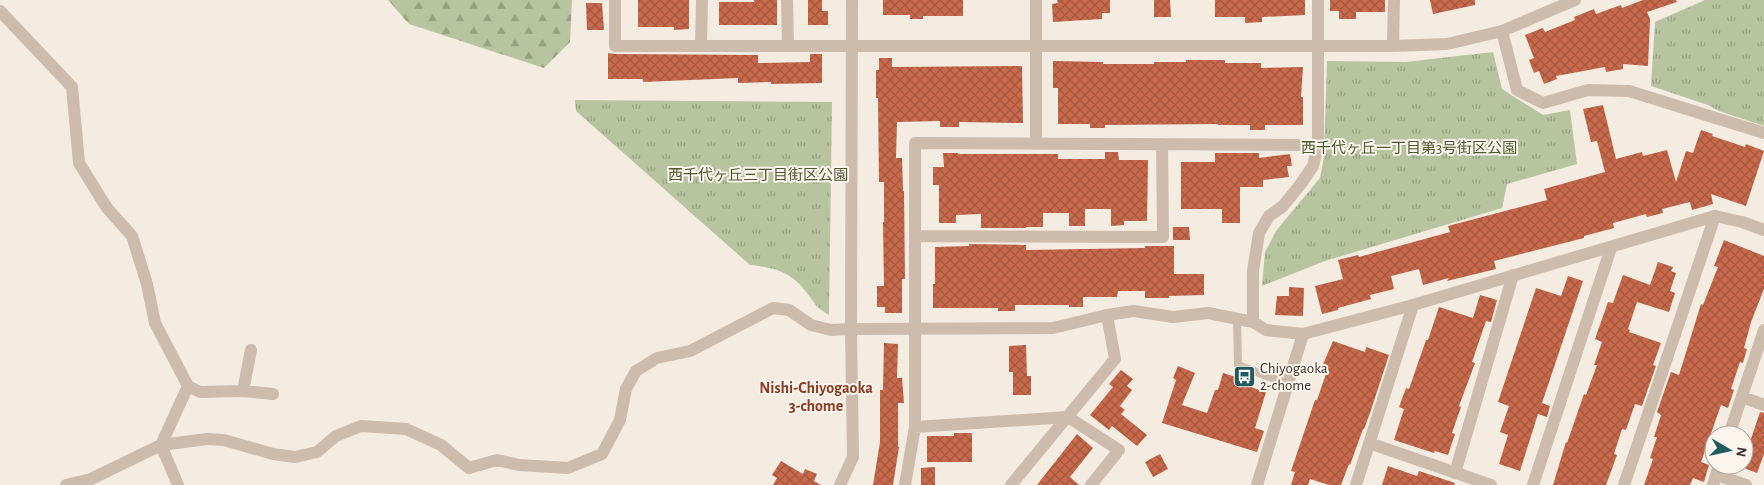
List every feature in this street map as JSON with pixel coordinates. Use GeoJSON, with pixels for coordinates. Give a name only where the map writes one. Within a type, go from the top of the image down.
{"type":"FeatureCollection","features":[{"type":"Feature","properties":{"kind":"street"},"geometry":{"type":"LineString","coordinates":[[615,0],[615,46],[1393,46],[1447,44],[1502,31],[1575,0]]}},
{"type":"Feature","properties":{"kind":"street"},"geometry":{"type":"LineString","coordinates":[[701,46],[702,0]]}},
{"type":"Feature","properties":{"kind":"street"},"geometry":{"type":"LineString","coordinates":[[787,0],[788,46]]}},
{"type":"Feature","properties":{"kind":"street"},"geometry":{"type":"LineString","coordinates":[[840,485],[853,456],[851,329],[852,0]]}},
{"type":"Feature","properties":{"kind":"street"},"geometry":{"type":"LineString","coordinates":[[1036,0],[1036,143]]}},
{"type":"Feature","properties":{"kind":"street"},"geometry":{"type":"LineString","coordinates":[[1253,322],[1253,271],[1259,233],[1269,216],[1283,206],[1313,166],[1318,145],[1318,0]]}},
{"type":"Feature","properties":{"kind":"street"},"geometry":{"type":"LineString","coordinates":[[1393,46],[1394,0]]}},
{"type":"Feature","properties":{"kind":"street"},"geometry":{"type":"LineString","coordinates":[[0,11],[72,87],[79,163],[107,208],[132,236],[147,284],[155,323],[188,386],[200,392],[243,391],[273,394]]}},
{"type":"Feature","properties":{"kind":"street"},"geometry":{"type":"LineString","coordinates":[[1502,31],[1518,90],[1543,103],[1588,90],[1629,91],[1764,133]]}},
{"type":"Feature","properties":{"kind":"street"},"geometry":{"type":"LineString","coordinates":[[906,485],[915,427],[915,143],[1318,145]]}},
{"type":"Feature","properties":{"kind":"street"},"geometry":{"type":"LineString","coordinates":[[914,236],[1163,237],[1162,144]]}},
{"type":"Feature","properties":{"kind":"street"},"geometry":{"type":"LineString","coordinates":[[1624,485],[1715,216]]}},
{"type":"Feature","properties":{"kind":"street"},"geometry":{"type":"LineString","coordinates":[[66,485],[91,479],[161,445],[207,439],[224,440],[273,454],[295,457],[317,452],[336,436],[361,426],[406,429],[441,445],[469,468],[497,460],[519,465],[568,468],[602,454],[620,420],[626,389],[636,371],[657,358],[690,351],[773,308],[789,310],[811,324],[831,330],[1053,328],[1107,315],[1134,311],[1173,316],[1208,314],[1253,322],[1266,330],[1302,334],[1414,306],[1715,216],[1742,222],[1764,230]]}},
{"type":"Feature","properties":{"kind":"street"},"geometry":{"type":"LineString","coordinates":[[1533,485],[1611,248]]}},
{"type":"Feature","properties":{"kind":"street"},"geometry":{"type":"LineString","coordinates":[[1455,473],[1513,275]]}},
{"type":"Feature","properties":{"kind":"street"},"geometry":{"type":"LineString","coordinates":[[1356,485],[1414,306]]}},
{"type":"Feature","properties":{"kind":"street"},"geometry":{"type":"LineString","coordinates":[[1011,485],[1115,359],[1107,315]]}},
{"type":"Feature","properties":{"kind":"street"},"geometry":{"type":"LineString","coordinates":[[1732,425],[1764,330]]}},
{"type":"Feature","properties":{"kind":"street"},"geometry":{"type":"LineString","coordinates":[[1257,485],[1302,334]]}},
{"type":"Feature","properties":{"kind":"street"},"geometry":{"type":"LineString","coordinates":[[243,391],[251,350]]}},
{"type":"Feature","properties":{"kind":"street"},"geometry":{"type":"LineString","coordinates":[[178,485],[161,445],[188,386]]}},
{"type":"Feature","properties":{"kind":"street"},"geometry":{"type":"LineString","coordinates":[[1742,397],[1764,405]]}},
{"type":"Feature","properties":{"kind":"street"},"geometry":{"type":"LineString","coordinates":[[915,427],[1068,417],[1119,450],[1092,485]]}},
{"type":"Feature","properties":{"kind":"street"},"geometry":{"type":"LineString","coordinates":[[1370,443],[1491,485]]}},
{"type":"Feature","properties":{"kind":"street"},"geometry":{"type":"LineString","coordinates":[[1716,475],[1746,485]]}},
{"type":"Feature","properties":{"kind":"lane"},"geometry":{"type":"LineString","coordinates":[[1236,318],[1238,365],[1288,384]]}},
{"type":"Feature","properties":{"kind":"green space"},"geometry":{"type":"Polygon","coordinates":[[[388,0],[572,0],[570,42],[544,68],[409,24],[388,0]]]}},
{"type":"Feature","properties":{"kind":"green space"},"geometry":{"type":"Polygon","coordinates":[[[1705,0],[1764,0],[1764,126],[1651,86],[1655,22],[1705,0]]]}},
{"type":"Feature","properties":{"kind":"green space","name":"西千代ヶ丘一丁目第3号街区公園"},"geometry":{"type":"Polygon","coordinates":[[[1493,52],[1502,89],[1543,115],[1570,110],[1577,164],[1507,184],[1502,208],[1325,261],[1262,286],[1265,252],[1276,231],[1320,178],[1324,157],[1327,61],[1406,62],[1493,52]]]}},
{"type":"Feature","properties":{"kind":"green space","name":"西千代ヶ丘三丁目街区公園"},"geometry":{"type":"Polygon","coordinates":[[[575,100],[832,102],[829,315],[818,307],[804,289],[791,277],[777,270],[750,265],[576,111],[575,100]]]}},
{"type":"Feature","properties":{"kind":"building"},"geometry":{"type":"Polygon","coordinates":[[[638,0],[689,0],[689,29],[674,30],[674,27],[638,27],[638,0]]]}},
{"type":"Feature","properties":{"kind":"building"},"geometry":{"type":"Polygon","coordinates":[[[754,0],[777,0],[777,25],[719,25],[719,2],[754,2],[754,0]]]}},
{"type":"Feature","properties":{"kind":"building"},"geometry":{"type":"Polygon","coordinates":[[[808,0],[822,0],[822,11],[828,11],[828,25],[808,25],[808,0]]]}},
{"type":"Feature","properties":{"kind":"building"},"geometry":{"type":"Polygon","coordinates":[[[883,0],[963,0],[963,16],[923,16],[923,19],[910,19],[910,15],[883,15],[883,0]]]}},
{"type":"Feature","properties":{"kind":"building"},"geometry":{"type":"Polygon","coordinates":[[[1057,0],[1110,0],[1110,13],[1102,13],[1102,19],[1053,22],[1052,4],[1058,3],[1057,0]]]}},
{"type":"Feature","properties":{"kind":"building"},"geometry":{"type":"Polygon","coordinates":[[[1154,0],[1170,0],[1171,17],[1154,17],[1154,0]]]}},
{"type":"Feature","properties":{"kind":"building"},"geometry":{"type":"Polygon","coordinates":[[[1215,0],[1305,0],[1305,15],[1262,17],[1262,22],[1245,23],[1245,17],[1215,17],[1215,0]]]}},
{"type":"Feature","properties":{"kind":"building"},"geometry":{"type":"Polygon","coordinates":[[[1330,0],[1385,0],[1385,12],[1356,12],[1356,19],[1339,19],[1339,11],[1330,11],[1330,0]]]}},
{"type":"Feature","properties":{"kind":"building"},"geometry":{"type":"Polygon","coordinates":[[[1430,0],[1475,0],[1475,5],[1433,14],[1430,0]]]}},
{"type":"Feature","properties":{"kind":"building"},"geometry":{"type":"Polygon","coordinates":[[[1643,0],[1676,0],[1677,2],[1647,12],[1650,19],[1648,66],[1623,64],[1623,69],[1606,72],[1605,67],[1556,76],[1557,79],[1544,84],[1539,71],[1534,73],[1529,60],[1534,58],[1525,35],[1543,28],[1545,32],[1575,20],[1574,17],[1594,9],[1596,14],[1621,5],[1622,8],[1643,0]]]}},
{"type":"Feature","properties":{"kind":"building"},"geometry":{"type":"Polygon","coordinates":[[[586,3],[602,3],[604,30],[587,30],[586,3]]]}},
{"type":"Feature","properties":{"kind":"building"},"geometry":{"type":"Polygon","coordinates":[[[608,53],[758,55],[758,63],[810,62],[810,54],[822,54],[822,83],[738,83],[738,78],[643,82],[643,79],[608,79],[608,53]]]}},
{"type":"Feature","properties":{"kind":"building"},"geometry":{"type":"Polygon","coordinates":[[[879,58],[892,58],[892,67],[1022,66],[1023,123],[959,122],[959,127],[940,127],[940,121],[897,122],[896,158],[902,158],[904,191],[905,279],[902,279],[902,313],[885,313],[885,307],[877,307],[877,286],[884,286],[884,182],[879,182],[878,98],[876,98],[876,70],[879,70],[879,58]]]}},
{"type":"Feature","properties":{"kind":"building"},"geometry":{"type":"Polygon","coordinates":[[[1186,60],[1225,60],[1225,63],[1261,63],[1261,68],[1303,67],[1301,97],[1303,97],[1303,125],[1265,125],[1265,130],[1250,130],[1250,125],[1218,124],[1105,125],[1105,128],[1090,128],[1090,124],[1058,124],[1058,88],[1053,88],[1053,61],[1103,62],[1103,64],[1154,64],[1154,62],[1186,62],[1186,60]]]}},
{"type":"Feature","properties":{"kind":"building"},"geometry":{"type":"Polygon","coordinates":[[[1603,105],[1616,159],[1642,152],[1643,156],[1667,150],[1676,182],[1686,151],[1693,153],[1701,130],[1713,134],[1712,136],[1745,147],[1746,144],[1764,151],[1746,206],[1711,194],[1713,204],[1692,210],[1690,202],[1662,209],[1663,213],[1647,217],[1646,214],[1613,223],[1614,228],[1584,236],[1584,238],[1494,261],[1496,269],[1423,285],[1419,269],[1391,276],[1394,289],[1370,295],[1371,299],[1322,314],[1315,286],[1343,279],[1338,260],[1358,255],[1359,257],[1450,232],[1448,226],[1547,200],[1544,189],[1605,172],[1597,141],[1591,142],[1583,109],[1603,105]]]}},
{"type":"Feature","properties":{"kind":"building"},"geometry":{"type":"Polygon","coordinates":[[[1105,152],[1118,152],[1119,160],[1148,160],[1147,221],[1124,221],[1124,225],[1111,226],[1111,209],[1085,209],[1085,226],[1069,226],[1069,213],[1043,213],[1043,227],[981,228],[981,214],[956,215],[956,223],[939,223],[939,185],[933,185],[933,167],[944,167],[943,153],[1058,154],[1058,159],[1105,159],[1105,152]]]}},
{"type":"Feature","properties":{"kind":"building"},"geometry":{"type":"Polygon","coordinates":[[[1215,153],[1259,153],[1259,158],[1290,154],[1292,166],[1287,166],[1289,177],[1263,180],[1263,187],[1240,187],[1240,223],[1222,223],[1222,209],[1181,209],[1181,162],[1215,162],[1215,153]]]}},
{"type":"Feature","properties":{"kind":"building"},"geometry":{"type":"Polygon","coordinates":[[[1173,227],[1189,227],[1190,240],[1173,240],[1173,227]]]}},
{"type":"Feature","properties":{"kind":"building"},"geometry":{"type":"Polygon","coordinates":[[[1724,240],[1764,256],[1764,289],[1751,322],[1744,348],[1747,349],[1743,363],[1740,362],[1731,389],[1734,390],[1728,408],[1721,405],[1714,425],[1704,425],[1704,453],[1701,462],[1704,463],[1704,475],[1706,475],[1704,482],[1693,478],[1690,485],[1644,485],[1653,459],[1650,458],[1657,437],[1654,437],[1661,415],[1657,412],[1671,372],[1679,375],[1701,304],[1703,305],[1718,267],[1714,266],[1724,240]]]}},
{"type":"Feature","properties":{"kind":"building"},"geometry":{"type":"Polygon","coordinates":[[[969,244],[1026,245],[1026,250],[1174,246],[1174,274],[1204,274],[1204,295],[1145,298],[1145,291],[1118,291],[1117,297],[1083,297],[1083,307],[1069,307],[1069,305],[1015,305],[1015,311],[998,311],[998,308],[933,308],[935,247],[969,246],[969,244]]]}},
{"type":"Feature","properties":{"kind":"building"},"geometry":{"type":"Polygon","coordinates":[[[1658,262],[1673,267],[1671,271],[1676,273],[1670,291],[1675,293],[1669,312],[1637,302],[1628,329],[1630,330],[1629,332],[1661,343],[1653,365],[1656,366],[1642,406],[1635,404],[1626,430],[1622,429],[1614,454],[1617,455],[1606,485],[1553,485],[1566,442],[1597,365],[1594,365],[1602,342],[1595,339],[1608,302],[1613,303],[1623,275],[1650,285],[1658,262]]]}},
{"type":"Feature","properties":{"kind":"building"},"geometry":{"type":"Polygon","coordinates":[[[1568,276],[1583,281],[1542,403],[1550,406],[1547,417],[1538,414],[1520,471],[1499,464],[1508,435],[1500,432],[1509,406],[1498,402],[1536,288],[1561,296],[1568,276]]]}},
{"type":"Feature","properties":{"kind":"building"},"geometry":{"type":"Polygon","coordinates":[[[1289,287],[1304,288],[1303,316],[1275,315],[1277,296],[1289,296],[1289,287]]]}},
{"type":"Feature","properties":{"kind":"building"},"geometry":{"type":"Polygon","coordinates":[[[1480,295],[1497,300],[1491,322],[1486,321],[1472,362],[1475,363],[1459,406],[1461,407],[1452,433],[1455,434],[1448,455],[1435,451],[1434,453],[1394,440],[1404,409],[1399,407],[1406,388],[1409,389],[1439,307],[1473,318],[1480,295]]]}},
{"type":"Feature","properties":{"kind":"building"},"geometry":{"type":"Polygon","coordinates":[[[1333,341],[1365,352],[1366,347],[1389,355],[1370,413],[1341,485],[1329,485],[1310,479],[1308,485],[1291,485],[1295,472],[1291,471],[1327,371],[1321,369],[1333,341]]]}},
{"type":"Feature","properties":{"kind":"building"},"geometry":{"type":"Polygon","coordinates":[[[884,343],[898,344],[897,378],[902,378],[904,403],[898,403],[899,447],[893,485],[873,485],[880,442],[880,390],[883,390],[884,343]]]}},
{"type":"Feature","properties":{"kind":"building"},"geometry":{"type":"Polygon","coordinates":[[[1026,345],[1027,376],[1031,376],[1031,395],[1013,395],[1013,372],[1009,372],[1009,346],[1026,345]]]}},
{"type":"Feature","properties":{"kind":"building"},"geometry":{"type":"Polygon","coordinates":[[[1178,366],[1195,373],[1182,405],[1207,413],[1215,390],[1218,390],[1223,373],[1236,377],[1235,382],[1266,392],[1255,428],[1264,431],[1257,452],[1162,423],[1176,380],[1173,378],[1178,366]]]}},
{"type":"Feature","properties":{"kind":"building"},"geometry":{"type":"Polygon","coordinates":[[[1121,370],[1133,379],[1127,386],[1132,390],[1120,406],[1125,410],[1121,414],[1147,435],[1137,446],[1112,426],[1109,430],[1090,415],[1113,387],[1109,384],[1121,370]]]}},
{"type":"Feature","properties":{"kind":"building"},"geometry":{"type":"Polygon","coordinates":[[[1760,412],[1764,413],[1764,454],[1757,473],[1754,472],[1754,430],[1760,412]]]}},
{"type":"Feature","properties":{"kind":"building"},"geometry":{"type":"Polygon","coordinates":[[[954,433],[972,433],[972,462],[927,462],[927,436],[954,436],[954,433]]]}},
{"type":"Feature","properties":{"kind":"building"},"geometry":{"type":"Polygon","coordinates":[[[1077,434],[1093,448],[1070,477],[1079,485],[1037,485],[1077,434]]]}},
{"type":"Feature","properties":{"kind":"building"},"geometry":{"type":"Polygon","coordinates":[[[1160,454],[1168,469],[1153,477],[1145,462],[1160,454]]]}},
{"type":"Feature","properties":{"kind":"building"},"geometry":{"type":"Polygon","coordinates":[[[781,461],[803,474],[805,469],[817,474],[814,481],[821,485],[773,485],[777,478],[772,475],[781,461]]]}},
{"type":"Feature","properties":{"kind":"building"},"geometry":{"type":"Polygon","coordinates":[[[1388,466],[1417,476],[1419,471],[1455,483],[1454,485],[1382,485],[1388,466]]]}},
{"type":"Feature","properties":{"kind":"building"},"geometry":{"type":"Polygon","coordinates":[[[935,467],[935,485],[921,485],[921,468],[935,467]]]}},
{"type":"Feature","properties":{"kind":"place","name":"Chiyogaoka 2-chome"},"geometry":{"type":"Point","coordinates":[1244,377]}},
{"type":"Feature","properties":{"kind":"district","name":"Nishi-Chiyogaoka 3-chome"},"geometry":{"type":"Point","coordinates":[816,396]}}]}
